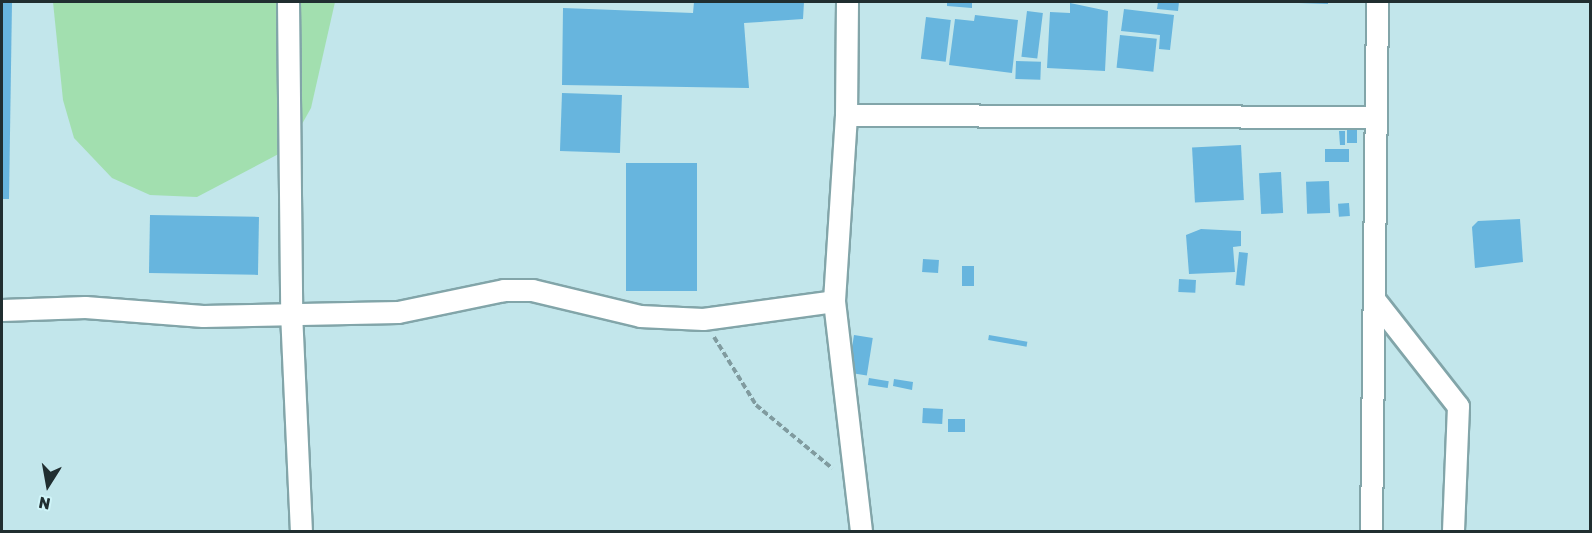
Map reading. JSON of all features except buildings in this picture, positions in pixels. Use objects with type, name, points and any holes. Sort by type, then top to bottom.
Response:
[{"type":"street","points":[[288,2],[291,312],[301,531]]},
{"type":"street","points":[[847,2],[846,115],[834,301],[860,491],[861,531]]},
{"type":"street","points":[[1371,531],[1377,2]]},
{"type":"street","points":[[846,115],[1375,117]]},
{"type":"street","points":[[2,310],[85,307],[203,316],[291,312],[398,312],[504,290],[532,290],[640,316],[703,319],[834,301]]},
{"type":"street","points":[[1374,299],[1458,406],[1453,531]]},
{"type":"path","points":[[703,319],[756,405],[860,491]]},
{"type":"green space","points":[[53,2],[335,2],[311,108],[288,149],[197,197],[150,195],[112,178],[74,138],[63,100]]}]
